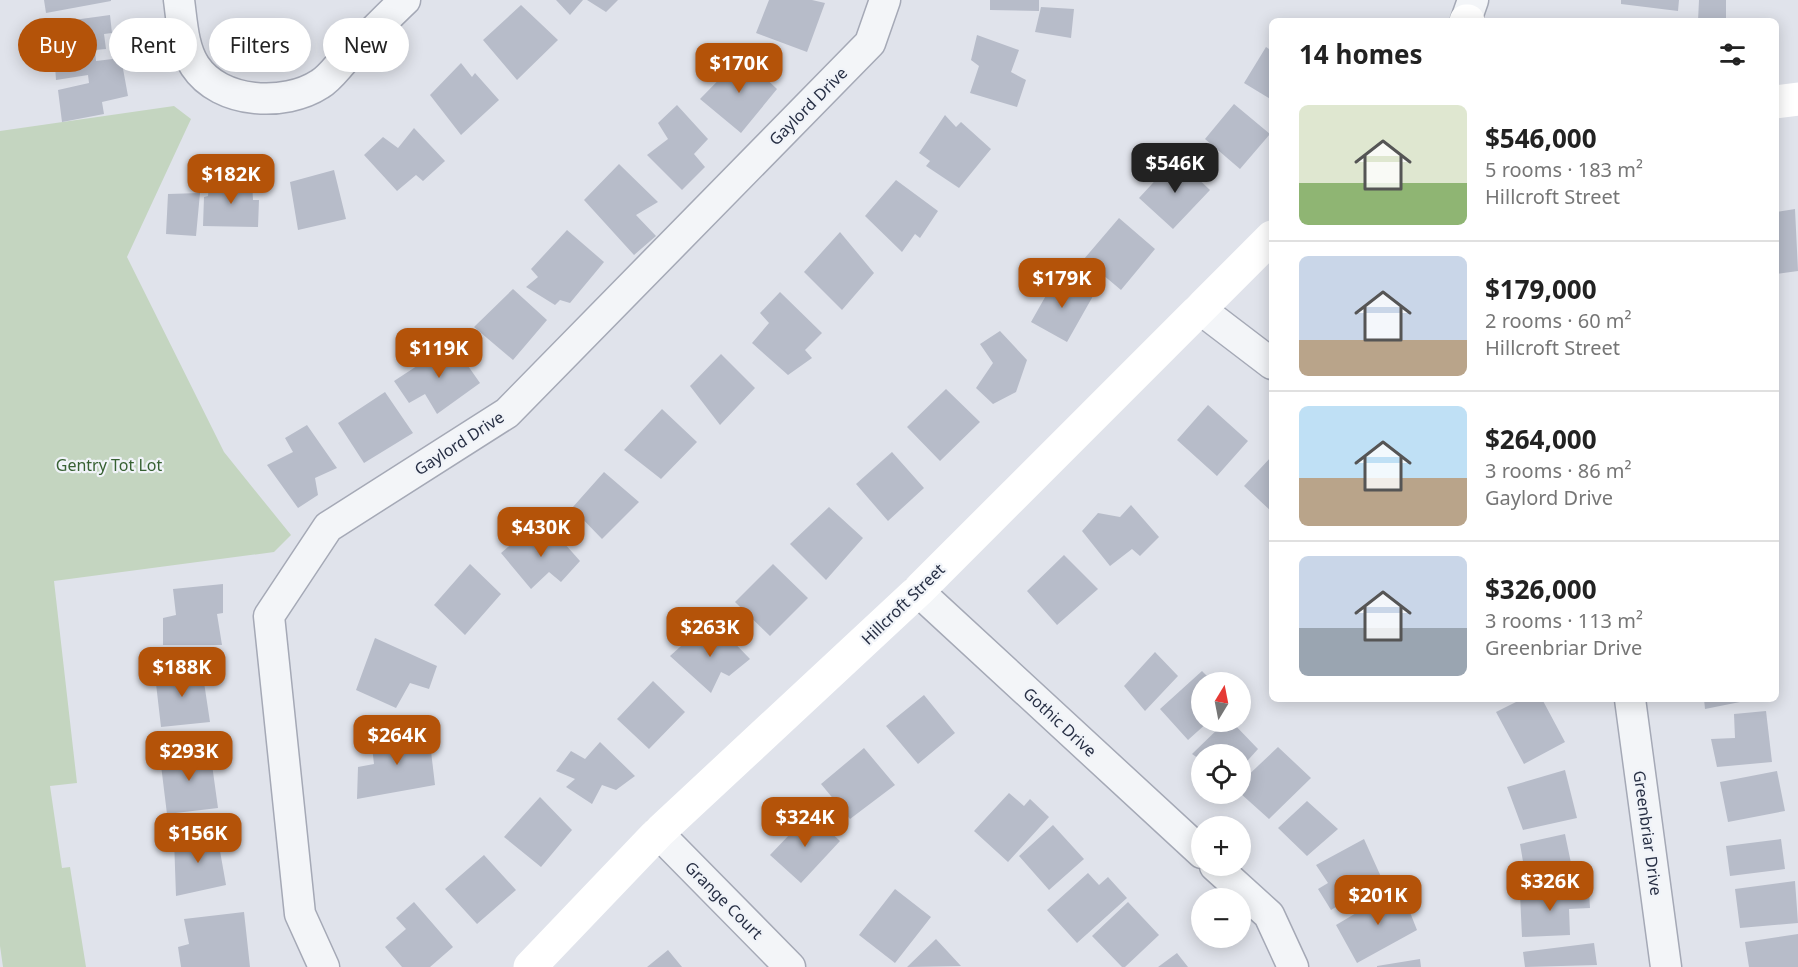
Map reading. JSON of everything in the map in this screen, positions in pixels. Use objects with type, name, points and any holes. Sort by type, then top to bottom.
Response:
[{"type":"street","points":[[179,0],[184,39],[195,66],[214,86],[242,95],[269,98],[295,96],[321,83],[405,0]]},
{"type":"street","name":"Gaylord Drive","points":[[324,967],[300,914],[269,616],[328,527],[507,413],[870,43],[885,0]]},
{"type":"street","points":[[1779,102],[1798,99]]},
{"type":"street","name":"Hillcroft Street","points":[[530,967],[658,833],[918,591],[1269,240]]},
{"type":"street","points":[[1200,309],[1269,362]]},
{"type":"street","name":"Gothic Drive","points":[[918,591],[1191,843]]},
{"type":"street","name":"Greenbriar Drive","points":[[1630,702],[1666,967]]},
{"type":"street","name":"Grange Court","points":[[658,833],[790,967]]},
{"type":"street","points":[[1226,876],[1269,915],[1293,967]]},
{"type":"green space","name":"Gentry Tot Lot","points":[[174,106],[191,119],[127,257],[224,452],[291,535],[274,552],[54,581],[77,783],[50,786],[62,868],[70,867],[86,967],[3,967],[0,946],[0,131]]},
{"type":"building","points":[[44,0],[111,0],[111,1],[46,13]]},
{"type":"building","points":[[556,0],[583,0],[570,15]]},
{"type":"building","points":[[587,0],[618,0],[606,12]]},
{"type":"building","points":[[769,0],[812,0],[825,3],[807,52],[756,33]]},
{"type":"building","points":[[990,0],[1039,0],[1039,11],[990,10]]},
{"type":"building","points":[[1621,0],[1679,0],[1678,11],[1621,4]]},
{"type":"building","points":[[1699,0],[1726,0],[1726,18],[1698,18]]},
{"type":"building","points":[[521,5],[558,40],[517,80],[483,40]]},
{"type":"building","points":[[1041,7],[1074,9],[1071,38],[1035,32]]},
{"type":"building","points":[[110,15],[109,33],[104,34],[106,49],[97,50],[97,18],[88,18]]},
{"type":"building","points":[[977,35],[1019,50],[1011,72],[1026,80],[1017,107],[970,93],[979,66],[971,60]]},
{"type":"building","points":[[1266,47],[1269,49],[1269,98],[1244,83]]},
{"type":"building","points":[[742,56],[777,89],[741,133],[700,99]]},
{"type":"building","points":[[109,59],[109,72],[124,72],[128,96],[102,102],[104,114],[62,122],[58,90],[89,83],[88,75],[56,80],[55,72],[97,72],[97,61]]},
{"type":"building","points":[[461,63],[472,77],[475,73],[499,100],[461,135],[430,95]]},
{"type":"building","points":[[1234,104],[1269,133],[1240,169],[1205,139]]},
{"type":"building","points":[[677,105],[708,139],[694,154],[705,167],[682,190],[647,155],[668,139],[658,123]]},
{"type":"building","points":[[945,115],[956,127],[961,122],[991,149],[959,188],[926,166],[930,161],[919,153]]},
{"type":"building","points":[[414,128],[445,161],[423,181],[416,175],[397,191],[364,155],[383,137],[398,148]]},
{"type":"building","points":[[1176,158],[1210,190],[1173,229],[1139,198]]},
{"type":"building","points":[[619,164],[658,202],[636,215],[656,236],[634,255],[584,200]]},
{"type":"building","points":[[334,170],[346,219],[298,230],[290,182]]},
{"type":"building","points":[[252,180],[253,200],[259,200],[258,227],[203,226],[204,197],[208,196],[209,182]]},
{"type":"building","points":[[896,180],[938,211],[920,238],[915,234],[902,252],[865,216]]},
{"type":"building","points":[[200,193],[196,236],[166,234],[168,194]]},
{"type":"building","points":[[1795,209],[1798,271],[1779,274],[1779,212]]},
{"type":"building","points":[[1119,218],[1155,249],[1121,290],[1084,259]]},
{"type":"building","points":[[567,230],[604,262],[570,303],[560,300],[555,305],[526,287],[538,277],[531,269]]},
{"type":"building","points":[[840,232],[874,273],[842,310],[804,272]]},
{"type":"building","points":[[1057,276],[1093,296],[1067,342],[1031,322]]},
{"type":"building","points":[[513,289],[547,320],[513,360],[474,327]]},
{"type":"building","points":[[780,292],[822,333],[805,350],[812,358],[788,375],[752,343],[769,323],[760,313]]},
{"type":"building","points":[[1000,331],[1027,360],[1016,392],[993,404],[976,388],[993,363],[980,344]]},
{"type":"building","points":[[452,343],[480,383],[437,414],[425,394],[409,403],[394,381]]},
{"type":"building","points":[[721,354],[755,388],[720,425],[690,386]]},
{"type":"building","points":[[946,389],[980,422],[940,461],[907,427]]},
{"type":"building","points":[[385,392],[413,433],[364,463],[338,423]]},
{"type":"building","points":[[1208,405],[1248,441],[1217,476],[1177,440]]},
{"type":"building","points":[[662,409],[697,442],[661,479],[624,450]]},
{"type":"building","points":[[307,425],[337,468],[315,478],[318,495],[298,508],[267,465],[293,452],[285,438]]},
{"type":"building","points":[[892,452],[924,488],[888,521],[856,484]]},
{"type":"building","points":[[1269,459],[1269,509],[1244,486]]},
{"type":"building","points":[[604,472],[639,502],[602,539],[572,508]]},
{"type":"building","points":[[1131,505],[1159,537],[1140,556],[1132,549],[1110,566],[1082,531],[1098,513],[1120,517]]},
{"type":"building","points":[[829,507],[863,538],[826,580],[790,544]]},
{"type":"building","points":[[549,526],[580,561],[561,582],[549,572],[531,589],[501,553],[524,533],[534,544]]},
{"type":"building","points":[[1064,555],[1098,589],[1057,625],[1027,591]]},
{"type":"building","points":[[470,564],[501,594],[465,635],[434,605]]},
{"type":"building","points":[[773,564],[808,598],[770,636],[735,602]]},
{"type":"building","points":[[223,584],[223,613],[217,614],[222,645],[163,645],[163,618],[176,615],[173,589]]},
{"type":"building","points":[[717,625],[750,659],[729,676],[721,672],[711,693],[670,656],[691,637],[697,643]]},
{"type":"building","points":[[375,638],[437,666],[429,689],[410,683],[396,708],[356,690]]},
{"type":"building","points":[[1155,652],[1178,676],[1145,711],[1124,686]]},
{"type":"building","points":[[202,669],[210,722],[161,727],[155,675]]},
{"type":"building","points":[[653,681],[685,712],[649,749],[617,719]]},
{"type":"building","points":[[1191,681],[1191,732],[1197,732],[1188,740],[1160,709]]},
{"type":"building","points":[[924,695],[955,733],[918,764],[886,726]]},
{"type":"building","points":[[1516,702],[1544,702],[1565,742],[1524,764],[1496,712]]},
{"type":"building","points":[[1704,702],[1740,702],[1705,709]]},
{"type":"building","points":[[1766,711],[1772,762],[1717,767],[1711,739],[1735,738],[1734,714]]},
{"type":"building","points":[[1215,732],[1242,732],[1258,749],[1251,757],[1251,744],[1202,744]]},
{"type":"building","points":[[429,734],[435,785],[357,799],[358,767],[374,764],[371,738]]},
{"type":"building","points":[[600,742],[635,776],[616,790],[602,785],[592,804],[566,787],[575,779],[556,771],[571,751],[585,759]]},
{"type":"building","points":[[1278,747],[1311,778],[1269,819],[1251,803],[1251,773]]},
{"type":"building","points":[[864,748],[895,785],[850,819],[821,784]]},
{"type":"building","points":[[210,750],[218,808],[167,814],[160,757]]},
{"type":"building","points":[[1565,770],[1577,818],[1523,830],[1507,787]]},
{"type":"building","points":[[1777,771],[1785,811],[1728,822],[1720,782]]},
{"type":"building","points":[[1009,793],[1024,806],[1030,799],[1049,817],[1008,862],[974,831]]},
{"type":"building","points":[[540,797],[572,830],[541,867],[504,837]]},
{"type":"building","points":[[1307,801],[1338,829],[1307,856],[1278,828]]},
{"type":"building","points":[[810,813],[840,841],[801,883],[770,855]]},
{"type":"building","points":[[1053,825],[1084,859],[1049,890],[1019,856]]},
{"type":"building","points":[[217,834],[226,885],[176,896],[174,839]]},
{"type":"building","points":[[1565,834],[1572,868],[1526,879],[1520,844]]},
{"type":"building","points":[[1364,839],[1382,879],[1331,910],[1318,889],[1328,883],[1316,865]]},
{"type":"building","points":[[1781,839],[1785,869],[1730,876],[1726,846]]},
{"type":"building","points":[[484,855],[516,890],[477,924],[445,889]]},
{"type":"building","points":[[1088,873],[1099,885],[1108,877],[1127,898],[1077,943],[1047,910]]},
{"type":"building","points":[[1795,881],[1798,923],[1740,928],[1735,889]]},
{"type":"building","points":[[1400,887],[1417,930],[1357,963],[1336,925]]},
{"type":"building","points":[[895,889],[931,917],[895,963],[859,935]]},
{"type":"building","points":[[1589,891],[1590,908],[1569,909],[1570,935],[1522,937],[1520,894]]},
{"type":"building","points":[[414,902],[453,947],[430,967],[402,967],[385,947],[406,929],[396,918]]},
{"type":"building","points":[[1128,902],[1159,935],[1125,967],[1122,967],[1092,936]]},
{"type":"building","points":[[244,912],[250,967],[181,967],[178,947],[189,944],[184,919]]},
{"type":"building","points":[[1798,934],[1798,967],[1749,967],[1745,942]]},
{"type":"building","points":[[936,939],[961,966],[907,967]]},
{"type":"building","points":[[1594,943],[1597,965],[1525,967],[1523,952]]},
{"type":"building","points":[[668,950],[682,967],[647,967]]},
{"type":"building","points":[[1177,953],[1188,967],[1158,967]]},
{"type":"building","points":[[1420,959],[1421,967],[1377,967],[1377,966]]}]
